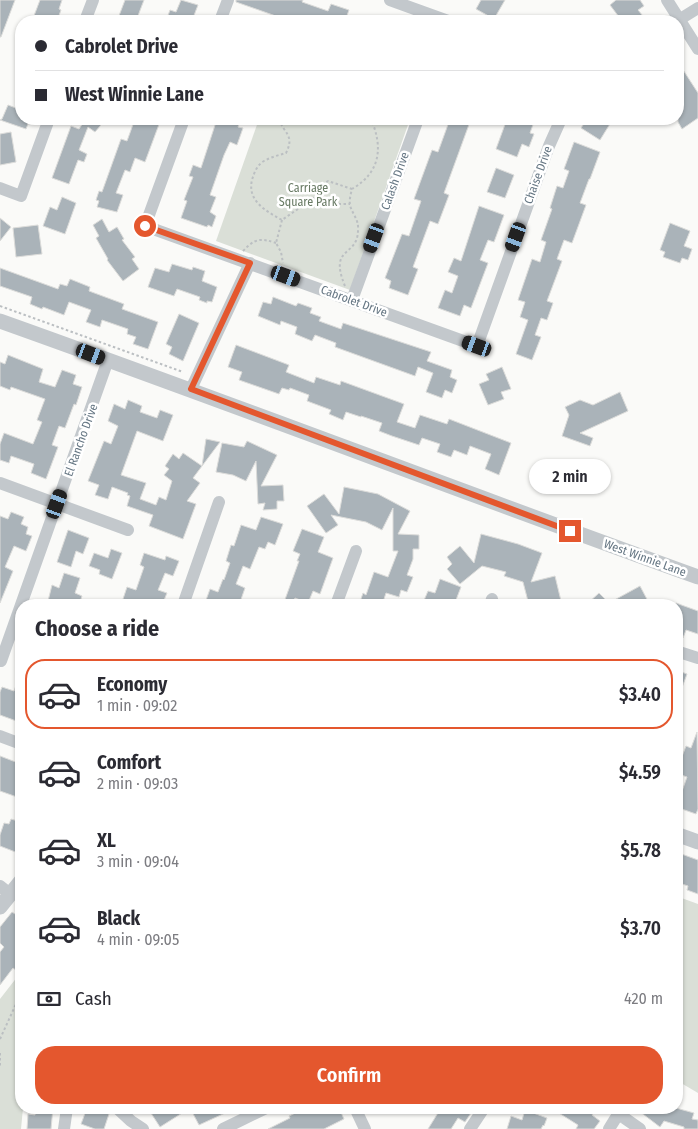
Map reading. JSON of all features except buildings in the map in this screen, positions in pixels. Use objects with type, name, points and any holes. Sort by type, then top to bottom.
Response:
[{"type":"street","points":[[87,15],[92,0]]},
{"type":"street","points":[[222,15],[228,0]]},
{"type":"street","points":[[390,0],[431,15]]},
{"type":"street","points":[[667,0],[675,15]]},
{"type":"street","points":[[684,17],[698,8]]},
{"type":"street","points":[[684,29],[698,49]]},
{"type":"street","points":[[0,188],[21,196],[47,125]]},
{"type":"street","name":"Cabrolet Drive","points":[[182,125],[145,226],[477,346]]},
{"type":"street","name":"Calash Drive","points":[[352,300],[416,125]]},
{"type":"street","name":"Chaise Drive","points":[[477,346],[549,146],[558,125]]},
{"type":"street","points":[[191,389],[250,263]]},
{"type":"street","name":"West Winnie Lane","points":[[0,321],[191,389],[534,518],[698,577]]},
{"type":"street","name":"El Rancho Drive","points":[[23,599],[108,360]]},
{"type":"street","points":[[0,483],[128,530]]},
{"type":"street","points":[[185,599],[219,502]]},
{"type":"street","points":[[338,599],[356,551]]},
{"type":"street","name":"El Rancho Drive","points":[[1,661],[15,622]]},
{"type":"street","points":[[683,653],[698,658]]},
{"type":"street","points":[[0,736],[15,742]]},
{"type":"street","points":[[683,837],[698,842]]},
{"type":"street","points":[[0,907],[5,890]]},
{"type":"street","points":[[64,1129],[65,1114]]},
{"type":"street","points":[[123,1114],[143,1129]]},
{"type":"street","points":[[223,1129],[254,1114]]},
{"type":"street","points":[[358,1114],[365,1129]]},
{"type":"street","points":[[470,1129],[480,1114]]},
{"type":"street","points":[[609,1129],[617,1116],[622,1117],[640,1129]]},
{"type":"path","points":[[281,125],[289,135],[291,143],[286,152],[263,162],[254,173],[250,187],[255,201],[266,212],[282,220]]},
{"type":"path","points":[[345,286],[339,265],[342,256],[353,245],[359,232],[356,217],[350,204],[352,189],[362,182],[373,170],[378,159],[379,140],[373,125]]},
{"type":"path","points":[[283,266],[281,252],[276,243],[282,220],[318,195],[323,184],[328,181],[352,189]]},
{"type":"path","points":[[318,195],[332,204],[350,204]]},
{"type":"path","points":[[243,251],[251,242],[266,240],[276,243]]},
{"type":"path","points":[[0,306],[183,372]]},
{"type":"path","points":[[0,1039],[15,1005]]},
{"type":"path","points":[[0,1053],[0,1066]]},
{"type":"green space","name":"Carriage Square Park","points":[[257,125],[408,125],[350,290],[216,241]]},
{"type":"green space","points":[[683,899],[698,904],[698,1093],[683,1084]]},
{"type":"green space","points":[[15,980],[15,1114],[22,1114],[21,1129],[0,1129],[0,999]]},
{"type":"route","points":[[145,226],[250,263],[191,389],[570,531]]}]
